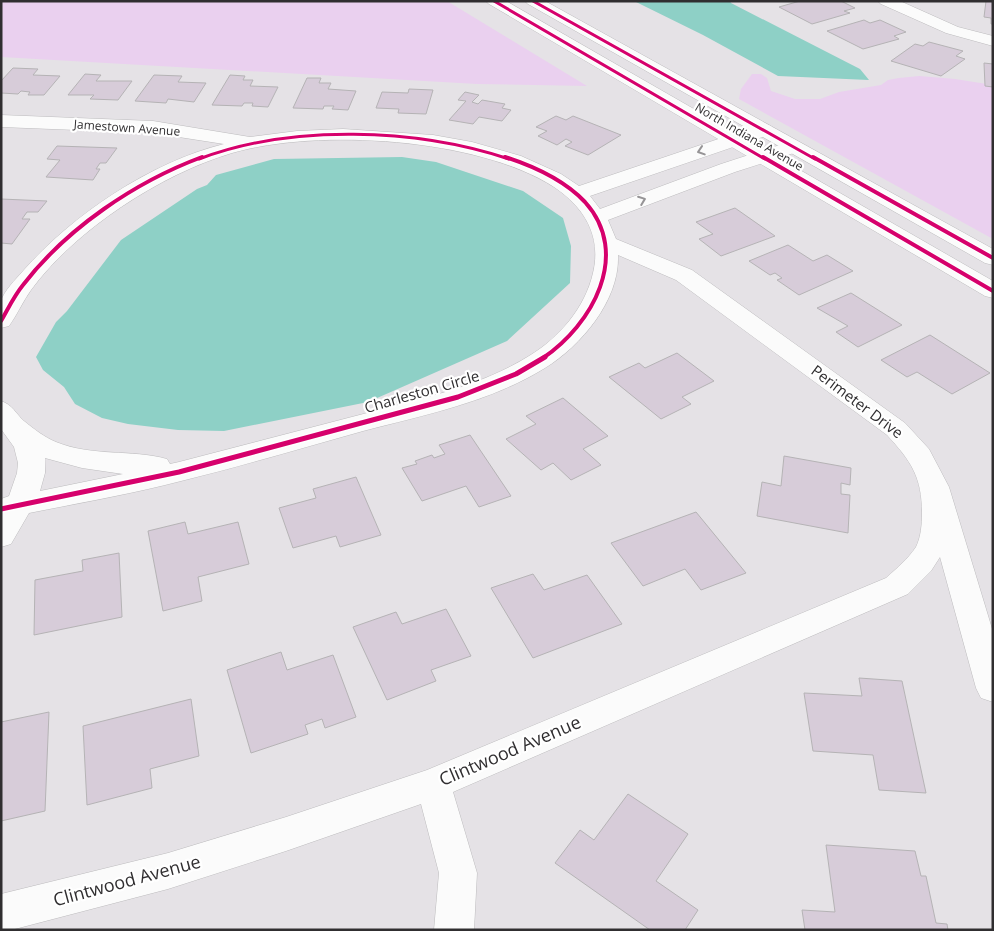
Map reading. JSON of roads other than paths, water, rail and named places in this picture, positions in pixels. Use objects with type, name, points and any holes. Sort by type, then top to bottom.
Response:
[{"type":"street","name":"North Indiana Avenue","points":[[494,1],[993,291]]},
{"type":"street","name":"North Indiana Avenue","points":[[533,1],[993,258]]},
{"type":"street","points":[[886,1],[952,30],[993,40]]},
{"type":"street","name":"Jamestown Avenue","points":[[1,121],[153,127],[253,142]]},
{"type":"street","points":[[576,194],[764,130]]},
{"type":"street","name":"Charleston Circle","points":[[1,321],[12,285],[94,218],[126,195],[154,179],[197,159],[253,142],[294,137],[339,135],[442,142],[490,152],[552,178],[576,194],[597,217],[603,228],[607,243],[608,264],[603,284],[593,305],[563,342],[547,356],[519,372],[458,397],[209,464],[10,508]]},
{"type":"street","points":[[597,217],[793,146]]},
{"type":"street","name":"Perimeter Drive","points":[[607,243],[684,275],[896,429],[915,448],[925,462],[935,487],[993,688]]},
{"type":"street","points":[[1,536],[10,508],[29,478],[31,467],[31,455],[9,420]]},
{"type":"street","name":"Charleston Circle","points":[[9,420],[48,449],[84,460],[120,465],[209,464]]},
{"type":"street","name":"Clintwood Avenue","points":[[1,913],[168,871],[433,784],[897,586],[916,570],[930,549],[936,535],[935,487]]},
{"type":"street","points":[[433,784],[458,873],[454,930]]}]
